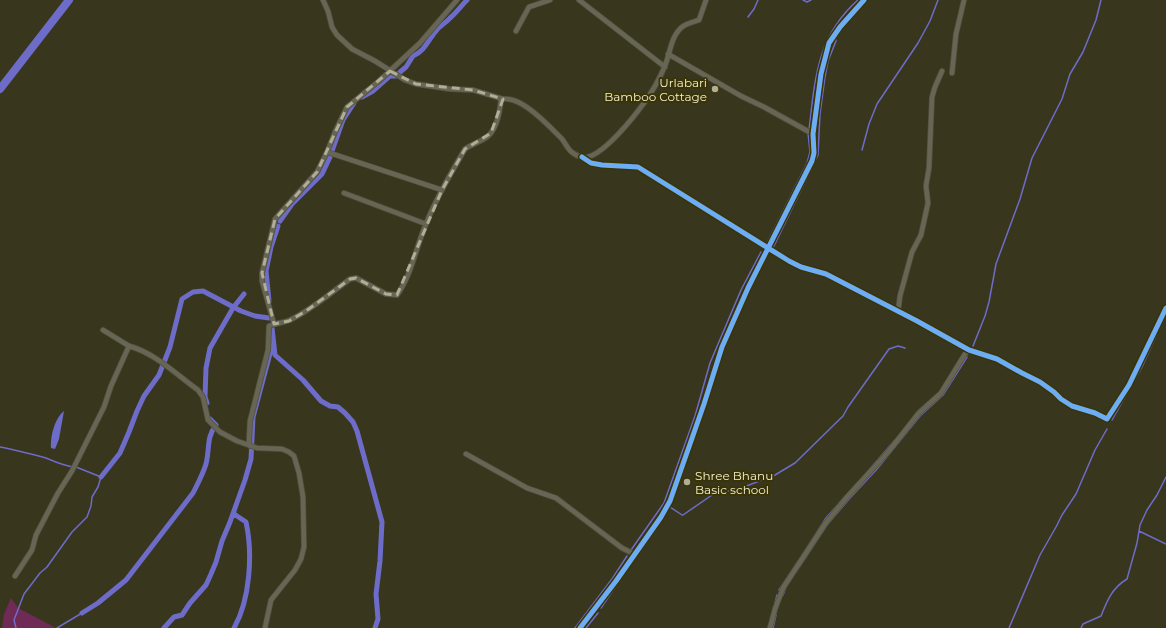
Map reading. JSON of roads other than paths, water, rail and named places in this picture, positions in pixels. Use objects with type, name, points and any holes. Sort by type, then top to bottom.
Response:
[{"type":"street","points":[[323,0],[328,11],[332,27],[337,35],[352,49],[375,61],[405,80],[416,84],[450,89],[473,90],[504,99],[508,98],[514,100],[529,108],[543,120],[563,140],[574,154],[591,163],[638,167],[667,187],[742,231],[767,249],[795,264],[826,274],[969,350],[997,359],[1040,382],[1072,406],[1095,413],[1107,419],[1129,385],[1166,308]]},
{"type":"street","points":[[274,324],[262,281],[262,273],[275,219],[317,172],[347,107],[390,71],[420,43],[457,0]]},
{"type":"street","points":[[516,31],[528,7],[550,0]]},
{"type":"street","points":[[580,0],[665,67]]},
{"type":"street","points":[[582,157],[588,157],[599,150],[634,117],[650,96],[665,67],[668,54],[678,31],[681,27],[699,20],[706,0]]},
{"type":"street","points":[[580,628],[616,582],[670,502],[722,347],[739,307],[767,249],[812,161],[814,152],[813,134],[821,74],[829,43],[840,27],[864,0]]},
{"type":"street","points":[[952,74],[956,34],[964,0]]},
{"type":"street","points":[[668,54],[741,96],[813,134]]},
{"type":"street","points":[[898,312],[900,296],[910,258],[921,235],[928,203],[926,186],[929,168],[932,97],[934,87],[942,70]]},
{"type":"street","points":[[250,443],[252,410],[268,350],[268,328],[274,324],[289,321],[306,311],[350,279],[356,278],[386,294],[397,295],[407,276],[426,224],[442,190],[465,150],[470,145],[492,133],[497,122],[501,99],[504,99]]},
{"type":"street","points":[[327,152],[442,190]]},
{"type":"street","points":[[344,193],[426,224]]},
{"type":"street","points":[[104,330],[129,346],[148,354],[198,390],[203,397],[208,420],[220,432],[232,439],[243,443],[250,443],[257,448],[282,449],[294,456],[299,473],[303,497],[303,553],[295,570],[271,600],[265,628]]},
{"type":"street","points":[[15,576],[32,550],[36,535],[58,493],[72,471],[104,407],[111,386],[129,346]]},
{"type":"street","points":[[770,628],[774,609],[783,588],[826,524],[847,496],[889,451],[918,414],[941,393],[969,350]]},
{"type":"street","points":[[466,454],[527,488],[556,498],[622,548],[634,554]]},
{"type":"waterway","points":[[0,89],[69,0]]},
{"type":"waterway","points":[[400,72],[406,67],[413,56],[421,51],[437,29],[467,0]]},
{"type":"waterway","points":[[748,17],[758,0]]},
{"type":"waterway","points":[[803,0],[807,2],[811,0]]},
{"type":"waterway","points":[[809,130],[813,93],[820,59],[834,28],[844,14],[858,0]]},
{"type":"waterway","points":[[862,150],[869,124],[877,104],[918,43],[930,21],[938,0]]},
{"type":"waterway","points":[[973,346],[989,302],[996,264],[1020,199],[1032,158],[1062,99],[1070,74],[1083,52],[1096,20],[1101,0]]},
{"type":"waterway","points":[[772,250],[818,155],[820,114],[825,77],[828,61],[836,41],[835,37]]},
{"type":"waterway","points":[[362,97],[373,91],[390,76],[396,76]]},
{"type":"waterway","points":[[332,151],[343,120],[354,103]]},
{"type":"waterway","points":[[766,245],[807,163],[810,152],[808,133]]},
{"type":"waterway","points":[[280,221],[292,204],[322,174],[330,157]]},
{"type":"waterway","points":[[269,301],[266,271],[271,247],[278,226]]},
{"type":"waterway","points":[[631,550],[664,503],[695,416],[710,363],[741,290],[761,252]]},
{"type":"waterway","points":[[101,477],[120,453],[144,396],[159,375],[170,347],[182,299],[193,292],[203,291],[241,311],[255,316],[269,318]]},
{"type":"waterway","points":[[207,403],[205,397],[206,368],[210,348],[233,308],[244,294]]},
{"type":"waterway","points":[[1112,420],[1142,367],[1166,314]]},
{"type":"waterway","points":[[272,328],[275,355],[303,380],[321,401],[330,406],[338,407],[345,413],[353,422],[357,431],[382,522],[380,561],[376,594],[378,619],[375,628]]},
{"type":"waterway","points":[[164,628],[174,617],[182,615],[190,603],[206,585],[216,562],[251,459],[253,417],[272,346]]},
{"type":"waterway","points":[[670,507],[683,515],[712,495],[744,487],[775,475],[795,463],[843,416],[889,349],[898,346],[905,348]]},
{"type":"waterway","points":[[800,566],[827,525],[877,469],[920,416],[943,395],[967,357]]},
{"type":"waterway","points":[[917,412],[928,402]]},
{"type":"waterway","points":[[82,613],[98,603],[126,580],[193,493],[205,468],[209,439],[216,425],[210,419]]},
{"type":"waterway","points":[[1009,628],[1040,555],[1062,515],[1076,494],[1095,450],[1107,429]]},
{"type":"waterway","points":[[869,470],[895,440]]},
{"type":"waterway","points":[[0,447],[46,458],[65,465],[76,467],[101,477],[98,487],[92,497],[91,506],[87,517],[72,532],[47,567],[40,573],[24,594],[14,620],[16,628]]},
{"type":"waterway","points":[[1081,628],[1083,624],[1101,616],[1108,600],[1117,586],[1127,579],[1137,543],[1140,525],[1166,477]]},
{"type":"waterway","points":[[601,608],[659,525],[676,490]]},
{"type":"waterway","points":[[807,548],[826,518],[842,500]]},
{"type":"waterway","points":[[234,511],[234,514],[246,522],[249,548],[249,576],[247,591],[244,604],[234,628]]},
{"type":"waterway","points":[[1139,531],[1166,544]]},
{"type":"waterway","points":[[575,628],[612,579],[627,556]]},
{"type":"waterway","points":[[779,590],[799,560]]},
{"type":"waterway","points":[[783,595],[786,587]]},
{"type":"waterway","points":[[775,603],[777,595]]},
{"type":"waterway","points":[[57,628],[82,613]]},
{"type":"waterway","points":[[586,628],[598,613]]},
{"type":"waterway","points":[[773,628],[776,615]]},
{"type":"waterway","points":[[768,628],[769,624]]},
{"type":"place","name":"Urlabari Bamboo Cottage","points":[[715,89]]},
{"type":"place","name":"Shree Bhanu Basic school","points":[[687,482]]}]
